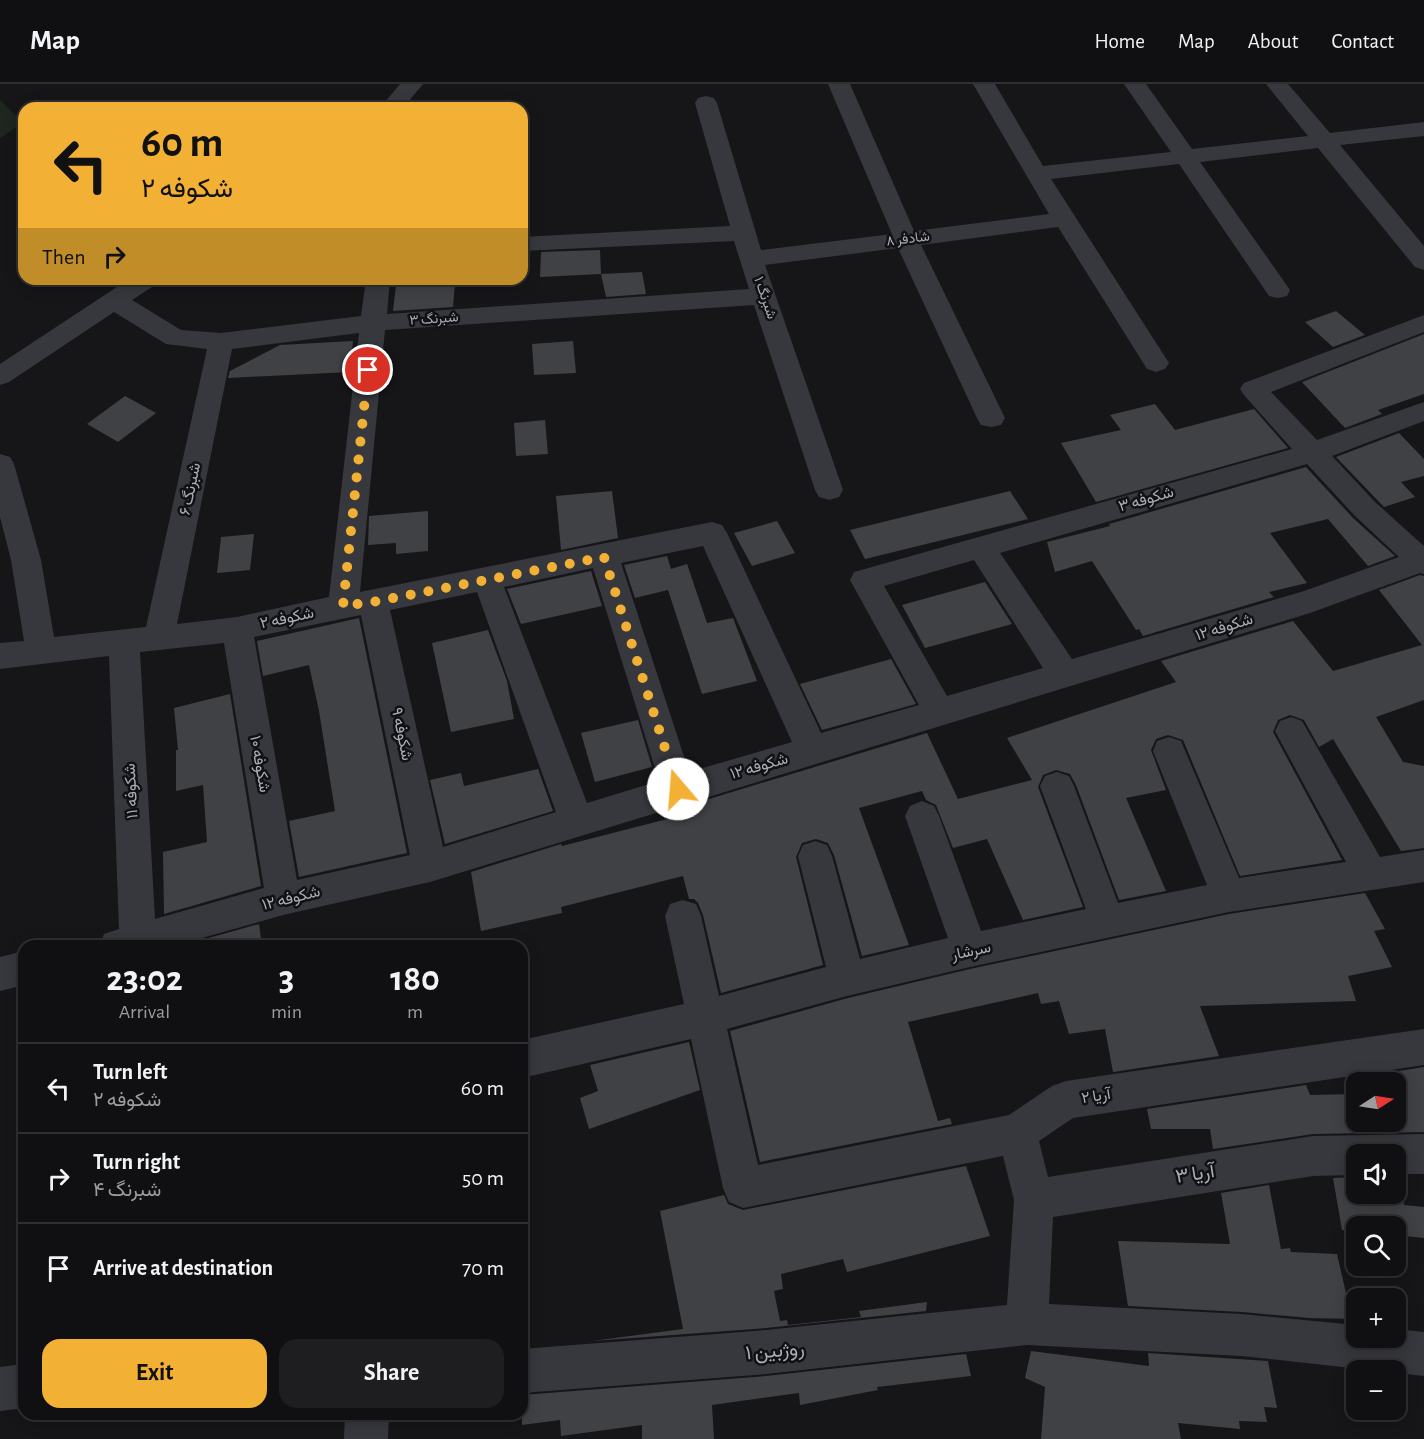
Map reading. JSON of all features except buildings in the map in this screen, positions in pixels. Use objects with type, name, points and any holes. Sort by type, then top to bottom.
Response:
[{"type":"street","points":[[396,102],[412,84]]},
{"type":"street","points":[[842,84],[906,239],[991,418]]},
{"type":"street","points":[[984,84],[1036,174],[1156,363]]},
{"type":"street","points":[[1135,84],[1278,290]]},
{"type":"street","points":[[1276,84],[1424,262]]},
{"type":"street","name":"شبرنگ ۱","points":[[706,104],[751,259],[829,490]]},
{"type":"street","points":[[1036,174],[1424,129]]},
{"type":"street","name":"شادفر ۸","points":[[751,259],[1065,219]]},
{"type":"street","points":[[528,244],[743,233]]},
{"type":"street","points":[[0,376],[137,285]]},
{"type":"street","name":"شکوفه ۹","points":[[377,285],[373,323],[358,604],[430,866]]},
{"type":"street","name":"شبرنگ ۳","points":[[114,300],[175,338],[220,342],[373,323],[765,296]]},
{"type":"street","points":[[1423,561],[1365,509],[1253,389],[1424,323]]},
{"type":"street","name":"شبرنگ ۶","points":[[159,637],[220,342]]},
{"type":"street","name":"شکوفه ۳","points":[[940,713],[865,580],[1312,453],[1424,411]]},
{"type":"street","points":[[0,464],[26,560],[41,652]]},
{"type":"street","name":"شکوفه ۲","points":[[0,656],[237,629],[604,557],[712,533],[813,751]]},
{"type":"street","points":[[980,546],[1065,675]]},
{"type":"street","points":[[604,557],[678,789]]},
{"type":"street","name":"شکوفه ۱۲","points":[[148,940],[283,899],[430,866],[678,789],[940,713],[1362,584],[1423,561]]},
{"type":"street","points":[[487,580],[577,822]]},
{"type":"street","name":"شکوفه ۱۰","points":[[237,629],[283,899]]},
{"type":"street","name":"شکوفه ۱۱","points":[[124,641],[131,940]]},
{"type":"street","points":[[1291,731],[1371,874]]},
{"type":"street","points":[[1169,751],[1229,896]]},
{"type":"street","points":[[1057,786],[1108,922]]},
{"type":"street","points":[[922,816],[970,950]]},
{"type":"street","points":[[815,856],[847,978]]},
{"type":"street","name":"سرشار","points":[[528,1058],[707,1017],[847,978],[970,950],[1229,896],[1424,866]]},
{"type":"street","points":[[683,916],[707,1017]]},
{"type":"street","points":[[0,974],[18,970]]},
{"type":"street","name":"آریا ۲","points":[[707,1017],[743,1188],[1017,1133],[1066,1100],[1424,1047]]},
{"type":"street","points":[[1017,1133],[1034,1200],[1028,1324]]},
{"type":"street","name":"آریا ۳","points":[[1406,1154],[1424,1154]]},
{"type":"street","name":"آریا ۳","points":[[1034,1200],[1313,1156],[1346,1155]]},
{"type":"street","name":"روژبین ۱","points":[[528,1371],[766,1352],[1028,1324],[1242,1335],[1424,1354]]},
{"type":"street","points":[[0,1389],[18,1387]]},
{"type":"street","points":[[366,1439],[367,1420]]},
{"type":"shaded area","points":[[0,100],[18,118],[18,126],[0,138]]},
{"type":"route","points":[[368,370],[343,606],[604,557],[678,789]]}]
